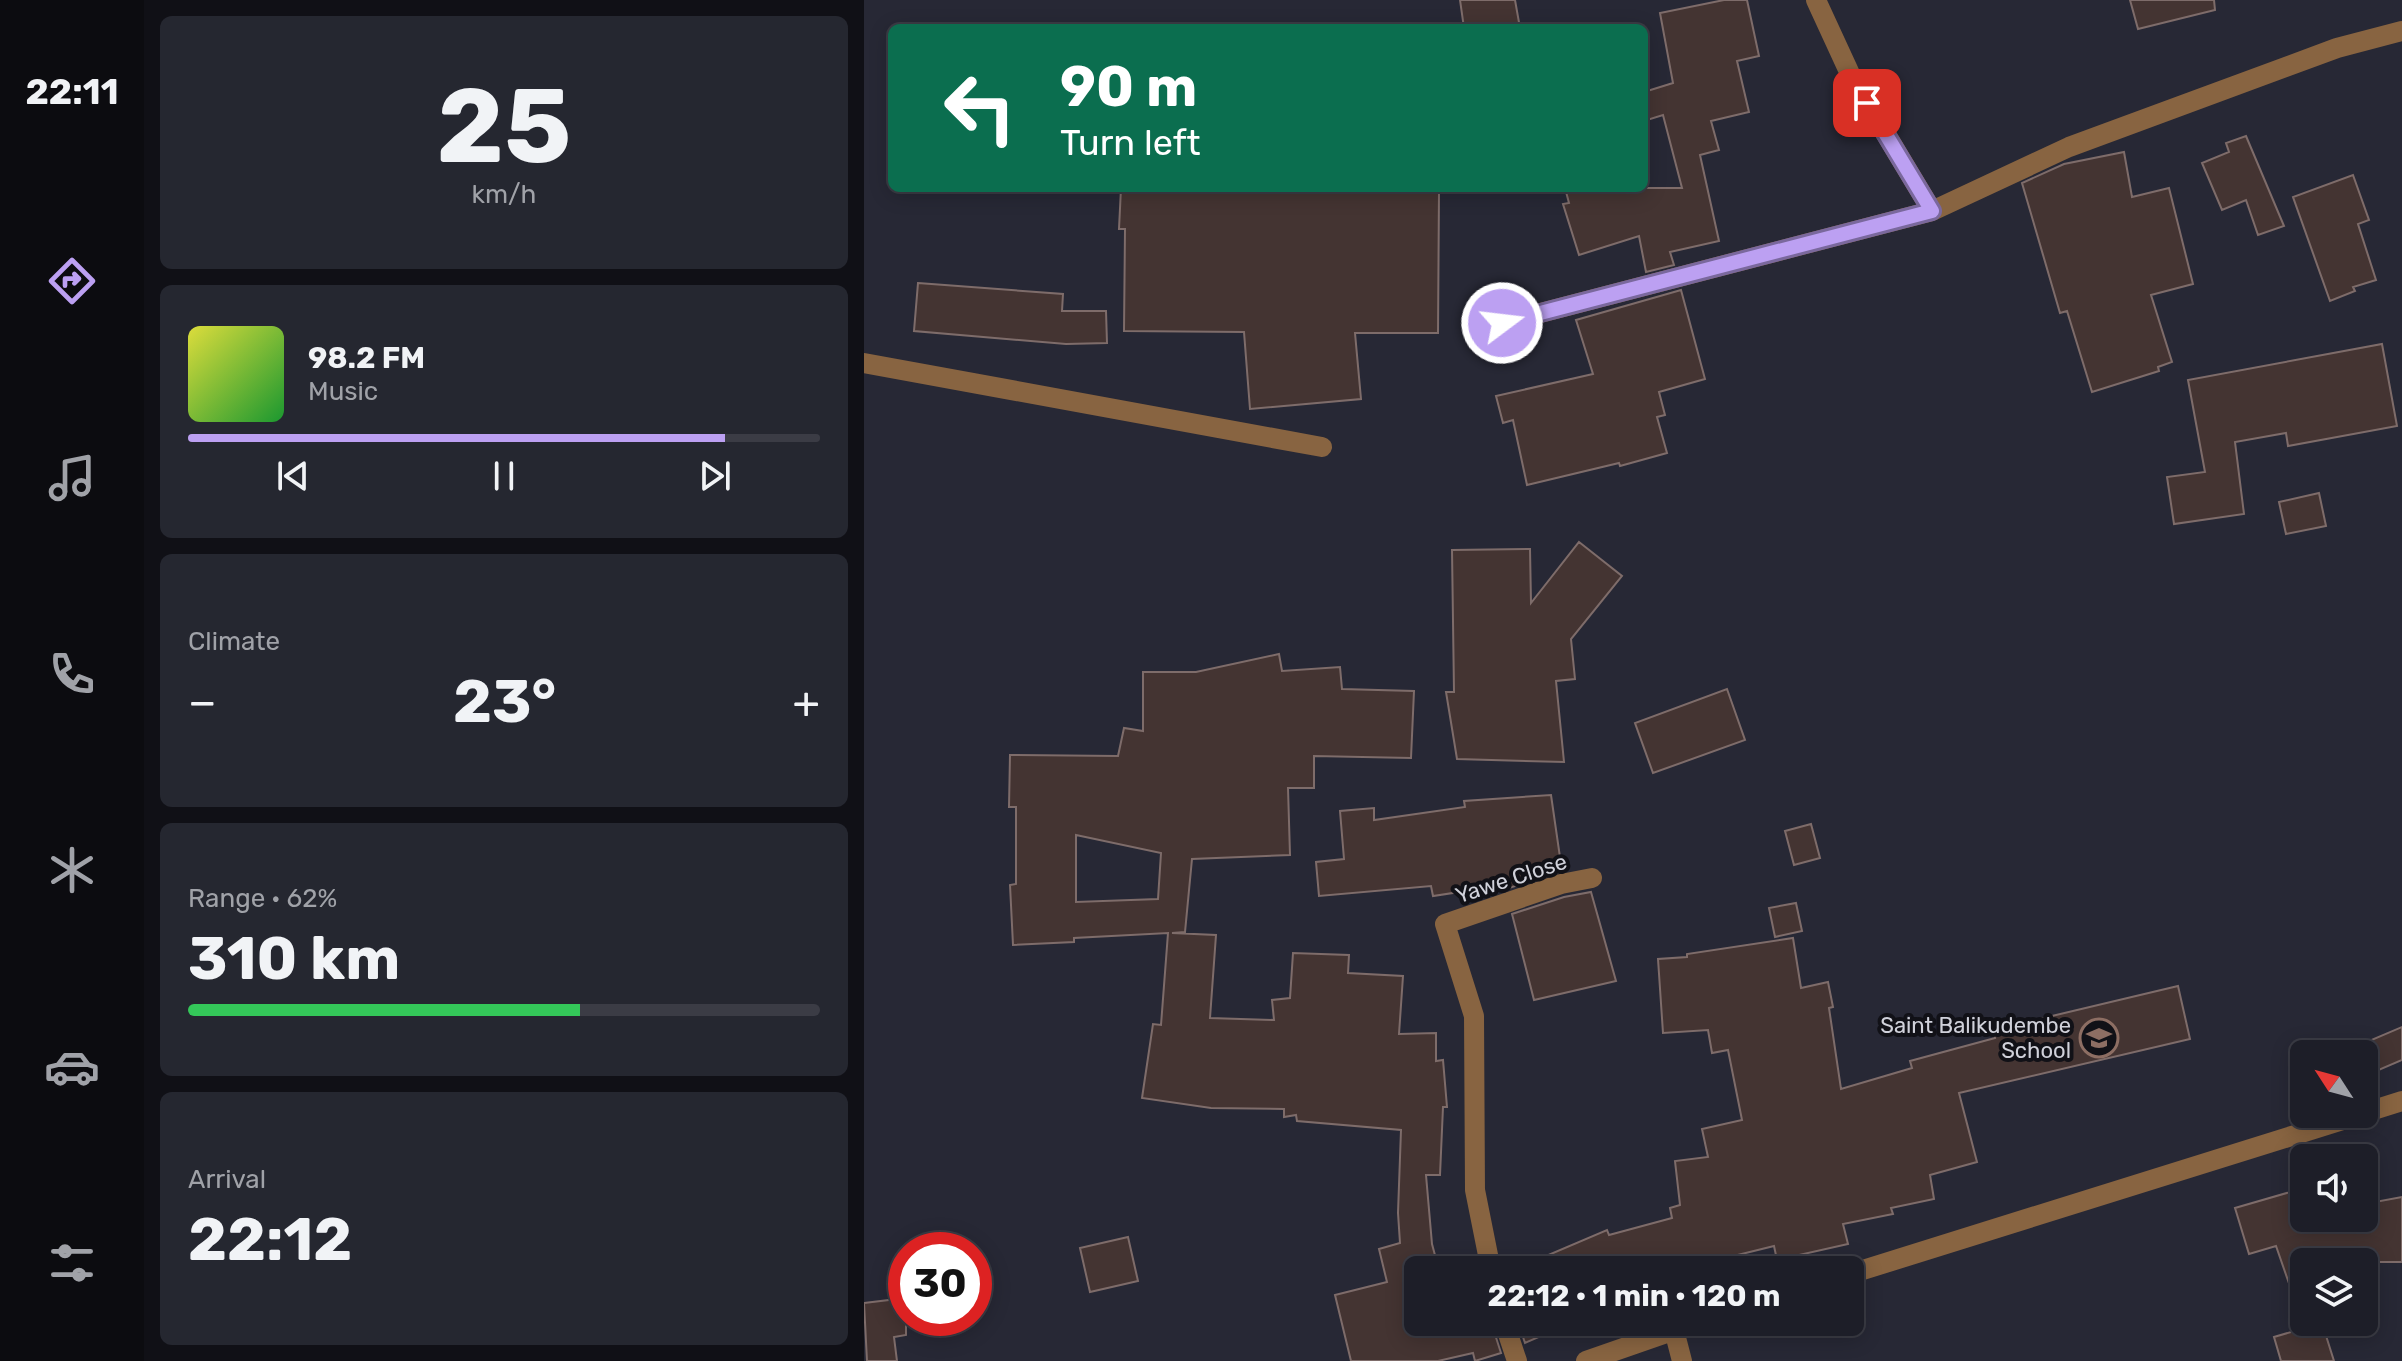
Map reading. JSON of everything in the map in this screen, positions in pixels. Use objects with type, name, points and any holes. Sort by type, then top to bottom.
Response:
[{"type":"street","points":[[1816,0],[1851,76],[1932,211]]},
{"type":"street","points":[[1502,323],[1932,211],[2069,147],[2337,48],[2402,31]]},
{"type":"street","points":[[864,363],[1322,447]]},
{"type":"street","name":"Yawe Close","points":[[1488,1256],[1475,1190],[1474,1016],[1445,924],[1561,884],[1592,878]]},
{"type":"street","points":[[2378,1109],[2402,1101]]},
{"type":"street","points":[[1864,1270],[2318,1128]]},
{"type":"street","points":[[1509,1336],[1517,1361]]},
{"type":"street","points":[[1586,1361],[1657,1336]]},
{"type":"street","points":[[1676,1336],[1682,1361]]},
{"type":"building","points":[[1460,0],[1515,0],[1519,24],[1463,24]]},
{"type":"building","points":[[1724,0],[1747,0],[1759,56],[1737,61],[1749,112],[1711,121],[1719,150],[1700,155],[1719,241],[1670,252],[1674,265],[1646,272],[1639,236],[1579,255],[1563,204],[1569,203],[1566,192],[1648,192],[1648,188],[1682,188],[1663,115],[1648,120],[1648,91],[1673,83],[1660,13]]},
{"type":"building","points":[[2130,0],[2214,0],[2215,10],[2138,29]]},
{"type":"building","points":[[2246,136],[2284,226],[2258,235],[2246,200],[2222,210],[2202,163],[2229,152],[2226,143]]},
{"type":"building","points":[[2124,152],[2132,197],[2169,188],[2193,284],[2151,295],[2172,362],[2158,367],[2159,371],[2092,392],[2067,311],[2060,313],[2022,183],[2064,164]]},
{"type":"building","points":[[2353,175],[2369,220],[2358,224],[2376,280],[2353,287],[2355,291],[2330,301],[2293,197]]},
{"type":"building","points":[[1121,192],[1439,192],[1438,333],[1355,333],[1361,399],[1250,409],[1244,332],[1124,331],[1125,229],[1119,229]]},
{"type":"building","points":[[918,283],[1063,294],[1062,311],[1106,311],[1107,343],[1066,344],[914,331]]},
{"type":"building","points":[[1681,290],[1705,379],[1659,392],[1665,415],[1657,417],[1667,453],[1527,485],[1513,420],[1503,423],[1496,396],[1593,374],[1576,320]]},
{"type":"building","points":[[2382,344],[2397,426],[2288,446],[2286,433],[2235,442],[2244,514],[2174,524],[2167,477],[2205,472],[2188,380]]},
{"type":"building","points":[[2319,493],[2326,526],[2286,534],[2279,502]]},
{"type":"building","points":[[1579,542],[1622,576],[1571,639],[1575,679],[1556,681],[1564,762],[1457,759],[1446,692],[1454,692],[1452,550],[1530,549],[1531,603]]},
{"type":"building","points":[[1279,654],[1282,671],[1340,667],[1342,689],[1414,691],[1411,758],[1314,756],[1314,788],[1288,788],[1290,855],[1192,859],[1185,932],[1172,933],[1216,935],[1210,1018],[1274,1020],[1272,1000],[1290,998],[1293,953],[1349,955],[1348,973],[1403,976],[1399,1034],[1436,1033],[1436,1061],[1443,1060],[1447,1107],[1443,1107],[1440,1175],[1426,1175],[1435,1256],[1404,1256],[1404,1336],[1496,1336],[1501,1353],[1475,1361],[1473,1353],[1438,1361],[1351,1361],[1335,1295],[1387,1282],[1379,1249],[1400,1243],[1401,1130],[1297,1121],[1296,1115],[1284,1117],[1284,1109],[1211,1108],[1142,1098],[1153,1024],[1161,1025],[1168,933],[1013,945],[1010,885],[1016,884],[1016,807],[1009,807],[1010,755],[1118,756],[1124,728],[1143,731],[1143,672],[1196,672]],"holes":[[[1076,835],[1161,853],[1158,899],[1076,902]]]},
{"type":"building","points":[[1727,689],[1745,740],[1653,773],[1635,723]]},
{"type":"building","points":[[1551,795],[1562,871],[1506,889],[1505,885],[1433,896],[1431,886],[1319,896],[1316,862],[1344,859],[1340,811],[1374,808],[1374,820],[1465,807],[1464,801]]},
{"type":"building","points":[[1811,824],[1820,858],[1794,865],[1785,831]]},
{"type":"building","points":[[1591,892],[1616,981],[1534,1000],[1512,914],[1564,897]]},
{"type":"building","points":[[1796,903],[1802,931],[1775,937],[1769,908]]},
{"type":"building","points":[[1793,938],[1801,988],[1828,982],[1841,1089],[1912,1068],[1910,1061],[1995,1038],[1993,1030],[2178,986],[2190,1039],[1959,1093],[1977,1162],[1930,1175],[1934,1199],[1891,1208],[1893,1214],[1843,1224],[1848,1244],[1795,1256],[1776,1256],[1774,1246],[1734,1256],[1546,1256],[1607,1230],[1609,1235],[1672,1218],[1670,1208],[1680,1205],[1675,1161],[1708,1157],[1702,1129],[1742,1120],[1728,1050],[1712,1053],[1708,1030],[1663,1033],[1658,959],[1687,957],[1687,954]]},
{"type":"building","points":[[2402,1027],[2402,1060],[2378,1070],[2378,1040],[2371,1040]]},
{"type":"building","points":[[2290,1192],[2290,1232],[2378,1232],[2378,1201],[2402,1197],[2402,1262],[2378,1262],[2378,1248],[2290,1248],[2290,1286],[2276,1246],[2249,1254],[2235,1208]]},
{"type":"building","points":[[1128,1237],[1138,1281],[1090,1292],[1080,1248]]},
{"type":"building","points":[[888,1300],[888,1336],[900,1336],[894,1337],[897,1361],[867,1361],[864,1303]]},
{"type":"building","points":[[2290,1332],[2290,1336],[2326,1336],[2334,1361],[2281,1361],[2274,1337]]},
{"type":"building","points":[[1523,1336],[1541,1336],[1525,1343]]},
{"type":"place","name":"Saint Balikudembe School","points":[[2099,1038]]},
{"type":"route","points":[[1502,323],[1932,211],[1867,103]]}]
